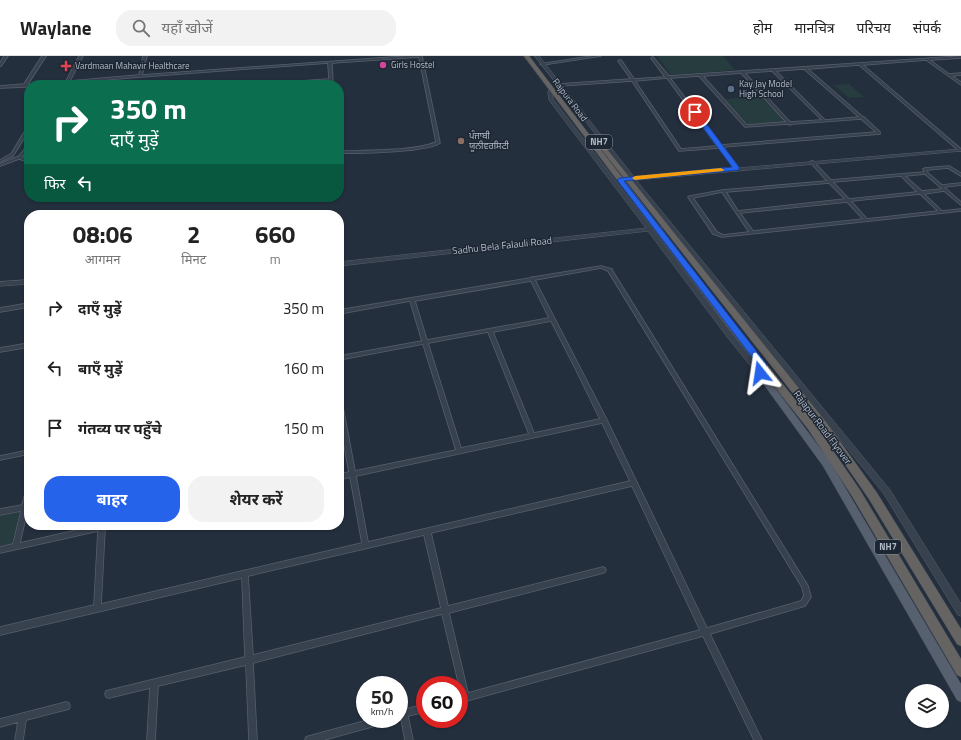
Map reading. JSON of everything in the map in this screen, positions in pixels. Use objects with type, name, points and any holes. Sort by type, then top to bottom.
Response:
[{"type":"highway","name":"Rajpura Road","points":[[526,56],[658,228],[761,369]]},
{"type":"highway","name":"Rajpura Road","points":[[532,56],[578,116],[630,178],[658,228]]},
{"type":"highway","name":"Rajapur Road Flyover","points":[[658,228],[823,425],[873,496],[961,640]]},
{"type":"highway","name":"Rajapur Road Flyover","points":[[761,369],[811,426],[856,493],[961,671]]},
{"type":"main road","points":[[761,369],[826,463],[961,696]]},
{"type":"street","points":[[0,65],[6,56]]},
{"type":"street","points":[[30,80],[44,56]]},
{"type":"street","points":[[68,80],[81,56]]},
{"type":"street","points":[[140,76],[145,56]]},
{"type":"street","points":[[103,80],[140,76],[330,63],[368,58],[420,56],[438,143],[433,146],[418,148],[344,152]]},
{"type":"street","points":[[537,56],[630,178],[888,492],[961,612]]},
{"type":"street","points":[[542,64],[578,57],[599,56]]},
{"type":"street","points":[[559,85],[961,57]]},
{"type":"street","points":[[653,58],[737,169]]},
{"type":"street","points":[[926,59],[961,84]]},
{"type":"street","points":[[620,62],[679,150],[721,148],[878,134],[878,132],[863,118],[806,68]]},
{"type":"street","points":[[330,63],[331,80]]},
{"type":"street","points":[[860,64],[960,150]]},
{"type":"street","points":[[773,70],[825,121]]},
{"type":"street","points":[[742,72],[790,124]]},
{"type":"street","points":[[949,75],[961,74]]},
{"type":"street","points":[[700,75],[744,126],[750,127],[863,118]]},
{"type":"street","points":[[0,87],[24,85]]},
{"type":"street","points":[[552,90],[550,93],[551,99],[658,228]]},
{"type":"street","points":[[0,161],[12,155],[24,135]]},
{"type":"street","points":[[620,180],[960,150]]},
{"type":"street","points":[[0,165],[20,157],[24,152]]},
{"type":"street","points":[[12,155],[24,159]]},
{"type":"street","points":[[812,162],[865,220]]},
{"type":"street","points":[[926,173],[925,169],[949,166],[961,174]]},
{"type":"street","points":[[960,202],[926,173],[723,191],[690,197],[716,234],[724,236],[961,210]]},
{"type":"street","points":[[902,175],[940,212]]},
{"type":"street","points":[[942,186],[961,184]]},
{"type":"street","points":[[737,212],[946,190]]},
{"type":"street","points":[[723,191],[751,232]]},
{"type":"street","name":"Sadhu Bela Falauli Road","points":[[344,263],[658,228]]},
{"type":"street","points":[[344,311],[601,266],[606,267],[612,272],[805,586],[808,597],[803,604],[468,696]]},
{"type":"street","points":[[532,278],[604,420],[758,740]]},
{"type":"street","points":[[0,284],[24,282]]},
{"type":"street","points":[[0,287],[24,286]]},
{"type":"street","points":[[412,299],[459,451]]},
{"type":"street","points":[[0,310],[24,306]]},
{"type":"street","points":[[344,357],[552,319]]},
{"type":"street","points":[[490,330],[532,435]]},
{"type":"street","points":[[0,350],[24,346]]},
{"type":"street","points":[[344,476],[604,420]]},
{"type":"street","points":[[344,430],[366,546]]},
{"type":"street","points":[[0,458],[24,453]]},
{"type":"street","points":[[0,631],[634,483]]},
{"type":"street","points":[[0,512],[24,507]]},
{"type":"street","points":[[16,546],[24,511]]},
{"type":"street","points":[[0,550],[84,530]]},
{"type":"street","points":[[96,608],[101,530]]},
{"type":"street","points":[[427,532],[458,676]]},
{"type":"street","points":[[109,694],[445,611],[603,570]]},
{"type":"street","points":[[245,574],[253,740]]},
{"type":"street","points":[[151,740],[154,683]]},
{"type":"street","points":[[0,723],[66,706]]},
{"type":"street","points":[[19,740],[22,717]]},
{"type":"street","points":[[309,740],[356,727]]},
{"type":"street","points":[[405,728],[408,740]]},
{"type":"green space","points":[[657,56],[723,56],[735,70],[671,75]]},
{"type":"green space","points":[[849,84],[864,97],[849,98],[834,85]]},
{"type":"green space","points":[[761,97],[785,122],[749,125],[725,99]]},
{"type":"green space","points":[[20,512],[12,544],[0,546],[0,516]]},
{"type":"slow traffic","points":[[635,178],[721,170]]},
{"type":"place","name":"Girls Hostel","points":[[383,65]]},
{"type":"place","name":"Vardmaan Mahavir Healthcare","points":[[66,66]]},
{"type":"place","name":"Kay Jay Model High School","points":[[731,89]]},
{"type":"place","name":"ਪੰਜਾਬੀ ਯੂਨੀਵਰਸਿਟੀ","points":[[461,141]]},
{"type":"route","points":[[695,112],[737,169],[620,180],[762,364],[760,373]]}]
